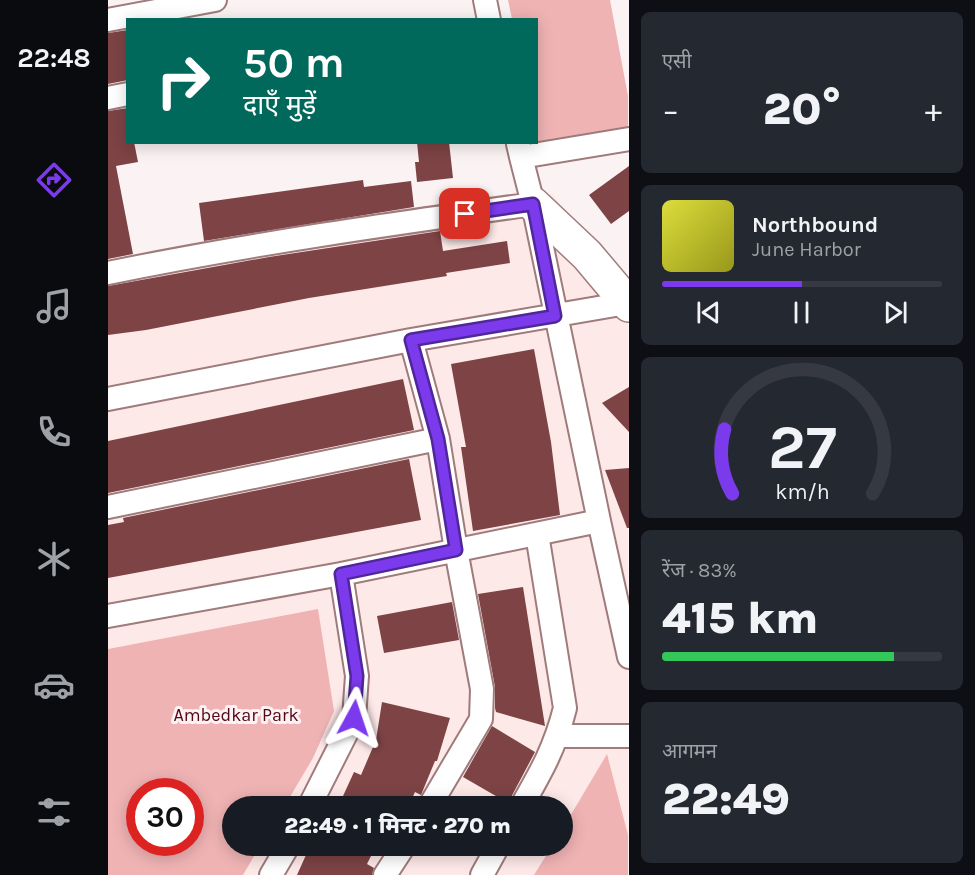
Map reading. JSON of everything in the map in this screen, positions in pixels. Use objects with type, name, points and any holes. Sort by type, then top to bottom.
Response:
[{"type":"main road","points":[[533,204],[587,255],[628,304]]},
{"type":"street","points":[[113,13],[215,0]]},
{"type":"street","points":[[485,0],[489,18]]},
{"type":"street","points":[[108,98],[126,94]]},
{"type":"street","points":[[628,139],[519,150],[533,204],[628,657]]},
{"type":"street","points":[[108,273],[328,232],[533,204]]},
{"type":"street","points":[[108,399],[411,340],[628,304]]},
{"type":"street","points":[[411,340],[438,439],[483,704],[481,719],[473,735],[436,796]]},
{"type":"street","points":[[108,507],[438,439]]},
{"type":"street","points":[[108,616],[341,574],[599,521]]},
{"type":"street","points":[[527,796],[558,736],[565,708],[537,534]]},
{"type":"street","points":[[315,796],[354,718],[357,676],[341,574]]},
{"type":"street","points":[[558,736],[628,736]]},
{"type":"street","points":[[271,875],[282,856]]},
{"type":"street","points":[[385,875],[397,856]]},
{"type":"street","points":[[482,875],[492,856]]},
{"type":"shaded area","points":[[553,194],[628,301],[628,875],[108,875],[108,272]]},
{"type":"green space","points":[[508,0],[610,0],[628,96],[628,130],[538,149],[538,18],[512,18]]},
{"type":"green space","name":"Ambedkar Park","points":[[318,609],[334,711],[313,758],[291,796],[222,796],[222,856],[254,856],[243,875],[108,875],[108,649]]},
{"type":"green space","points":[[607,754],[628,835],[628,875],[534,875],[546,856],[573,856],[573,811]]},
{"type":"building","points":[[126,30],[126,80],[108,84],[108,33]]},
{"type":"building","points":[[126,108],[126,144],[134,144],[138,162],[116,166],[133,254],[108,259],[108,111]]},
{"type":"building","points":[[417,144],[449,144],[453,178],[417,182],[415,162],[419,162]]},
{"type":"building","points":[[629,166],[629,211],[611,224],[589,195]]},
{"type":"building","points":[[363,180],[364,187],[411,181],[414,207],[204,241],[199,203]]},
{"type":"building","points":[[440,231],[443,251],[507,241],[510,263],[108,335],[108,286],[269,257]]},
{"type":"building","points":[[534,349],[551,442],[560,515],[473,531],[461,447],[466,447],[451,364]]},
{"type":"building","points":[[403,379],[414,430],[108,493],[108,441]]},
{"type":"building","points":[[629,387],[629,432],[602,403]]},
{"type":"building","points":[[409,459],[421,520],[108,578],[108,525],[124,522],[123,518]]},
{"type":"building","points":[[629,468],[629,528],[627,528],[605,470]]},
{"type":"building","points":[[523,587],[545,726],[496,712],[495,708],[495,687],[478,594]]},
{"type":"building","points":[[452,602],[459,640],[384,653],[377,616]]},
{"type":"building","points":[[382,702],[450,718],[437,761],[435,761],[421,795],[415,792],[413,796],[343,796],[354,772],[361,775],[376,740]]},
{"type":"building","points":[[492,726],[535,752],[512,796],[496,796],[463,777]]},
{"type":"building","points":[[306,856],[371,856],[367,864],[374,868],[372,875],[297,875]]},
{"type":"route","points":[[354,718],[357,676],[341,574],[456,550],[438,439],[411,340],[555,316],[533,204],[465,214]]}]
